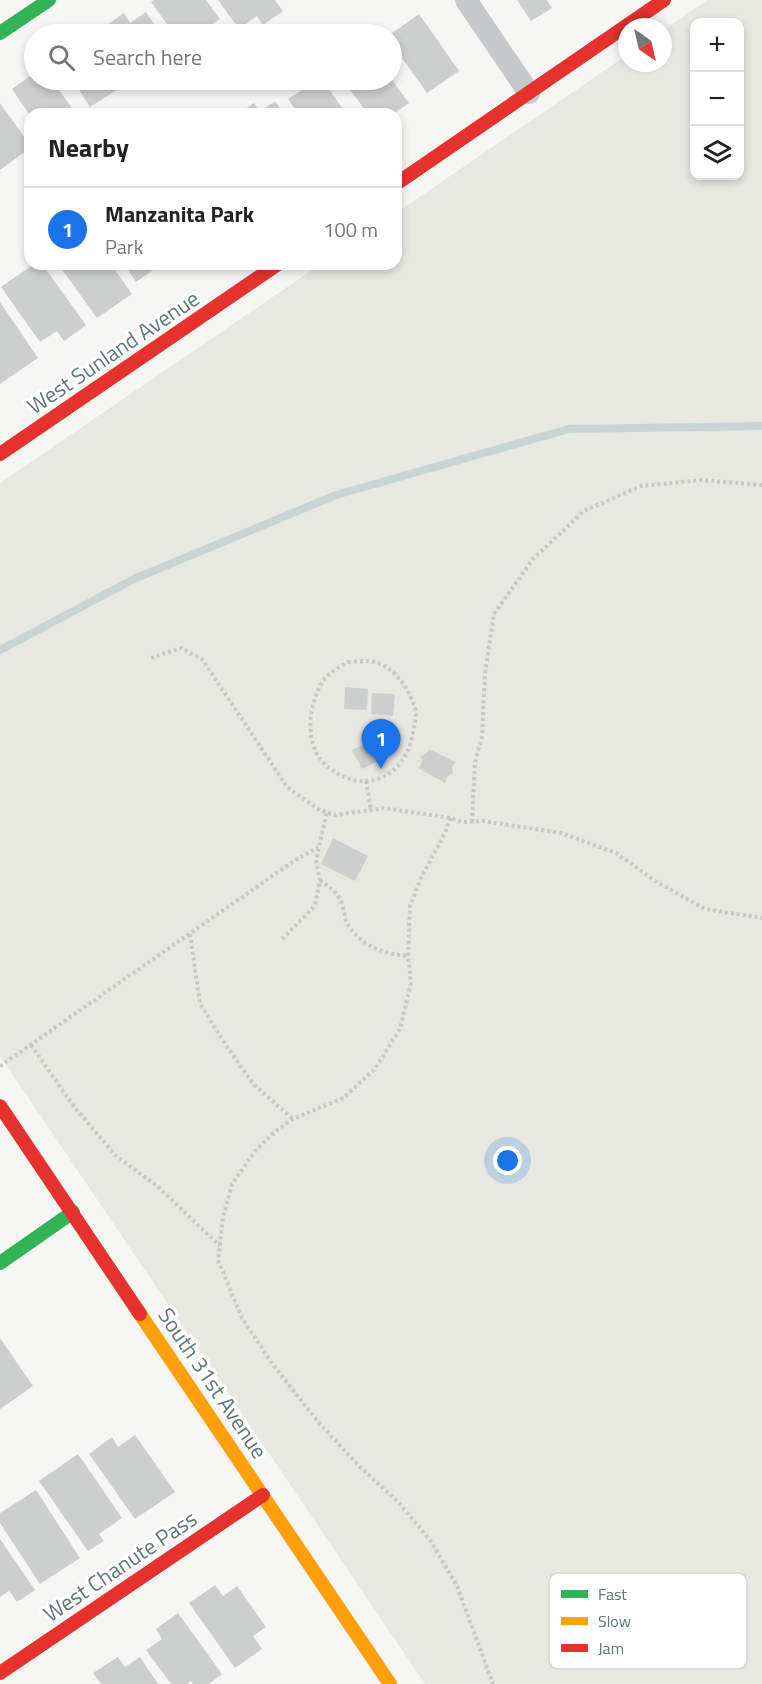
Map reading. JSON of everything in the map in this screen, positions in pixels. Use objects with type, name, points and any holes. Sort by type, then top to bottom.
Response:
[{"type":"street","points":[[0,33],[49,0]]},
{"type":"street","points":[[466,0],[529,93]]},
{"type":"street","points":[[402,180],[664,0]]},
{"type":"street","name":"West Sunland Avenue","points":[[0,454],[269,270]]},
{"type":"street","name":"South 31st Avenue","points":[[0,1106],[390,1684]]},
{"type":"street","points":[[0,1263],[73,1212]]},
{"type":"street","name":"West Chanute Pass","points":[[0,1673],[263,1495]]},
{"type":"path","points":[[472,822],[475,762],[482,736],[485,674],[494,614],[533,559],[584,511],[641,486],[700,480],[762,485]]},
{"type":"path","points":[[151,658],[182,648],[202,659],[286,787],[321,811],[336,815],[384,808],[451,818],[463,822],[483,821],[561,833],[616,853],[655,881],[705,909],[762,918]]},
{"type":"path","points":[[348,662],[376,662],[398,675],[410,696],[416,714],[412,738],[403,760],[393,770],[376,780],[366,782],[358,783],[341,777],[324,764],[317,753],[310,729],[313,701],[324,679],[348,662]]},
{"type":"path","points":[[366,782],[371,810]]},
{"type":"path","points":[[282,939],[312,909],[316,901],[320,880],[316,860],[327,812]]},
{"type":"path","points":[[451,818],[420,880],[410,906],[408,956],[411,983],[400,1029],[374,1070],[343,1098],[293,1119],[256,1150],[232,1184],[223,1217],[218,1260],[242,1317],[274,1366],[319,1423],[358,1465],[397,1501],[430,1540],[457,1586],[493,1684]]},
{"type":"path","points":[[0,1066],[291,863],[318,847]]},
{"type":"path","points":[[320,880],[336,892],[343,906],[345,920],[358,939],[374,949],[408,956]]},
{"type":"path","points":[[190,934],[200,1004],[226,1047],[254,1085],[293,1119]]},
{"type":"path","points":[[31,1045],[72,1104],[115,1155],[157,1186],[220,1246]]},
{"type":"shaded area","points":[[707,0],[762,0],[762,1684],[425,1684],[0,1056],[0,483],[312,270],[402,270],[402,209],[618,61],[618,72],[672,72],[672,24]]},
{"type":"building","points":[[154,0],[206,0],[220,19],[213,24],[167,24],[151,2]]},
{"type":"building","points":[[218,0],[275,0],[283,11],[264,24],[257,16],[246,24],[235,24]]},
{"type":"building","points":[[517,0],[547,0],[552,8],[531,21]]},
{"type":"building","points":[[146,12],[154,24],[108,24],[124,13],[130,23]]},
{"type":"building","points":[[419,14],[459,71],[427,93],[402,58],[402,26]]},
{"type":"building","points":[[24,80],[24,90],[59,90],[72,108],[25,108],[12,89]]},
{"type":"building","points":[[79,90],[117,90],[90,107]]},
{"type":"building","points":[[302,90],[330,90],[342,108],[294,108],[288,99]]},
{"type":"building","points":[[350,90],[399,90],[409,103],[402,108],[364,108]]},
{"type":"building","points":[[275,101],[280,108],[265,108]]},
{"type":"building","points":[[0,103],[24,137],[24,152],[0,170]]},
{"type":"building","points":[[254,103],[257,108],[247,108]]},
{"type":"building","points":[[25,270],[46,270],[86,325],[64,341],[57,331],[40,342],[1,287]]},
{"type":"building","points":[[62,270],[115,270],[132,294],[97,318]]},
{"type":"building","points":[[128,270],[153,270],[136,282]]},
{"type":"building","points":[[0,302],[38,358],[0,384]]},
{"type":"building","points":[[345,687],[368,689],[367,710],[344,709]]},
{"type":"building","points":[[372,693],[395,694],[393,716],[371,714]]},
{"type":"building","points":[[373,740],[383,759],[362,769],[352,750]]},
{"type":"building","points":[[429,749],[455,762],[452,768],[453,773],[448,776],[445,783],[418,768],[422,762],[421,756]]},
{"type":"building","points":[[333,838],[368,856],[355,881],[321,864]]},
{"type":"building","points":[[0,1338],[33,1386],[0,1409]]},
{"type":"building","points":[[135,1435],[175,1492],[135,1519],[89,1454],[112,1437],[118,1447]]},
{"type":"building","points":[[78,1454],[122,1518],[99,1534],[104,1541],[88,1551],[39,1481]]},
{"type":"building","points":[[36,1490],[80,1558],[40,1584],[0,1523],[0,1513]]},
{"type":"building","points":[[0,1539],[35,1590],[17,1602],[9,1591],[0,1597]]},
{"type":"building","points":[[215,1585],[223,1596],[237,1586],[266,1627],[253,1636],[262,1649],[235,1668],[189,1603]]},
{"type":"building","points":[[178,1613],[222,1674],[209,1684],[193,1684],[191,1681],[187,1684],[171,1684],[146,1650],[162,1639],[156,1629]]},
{"type":"building","points":[[118,1657],[125,1667],[140,1657],[158,1684],[101,1684],[93,1673]]},
{"type":"waterway","points":[[0,650],[134,579],[336,495],[569,429],[762,426]]},
{"type":"traffic: fast","points":[[0,33],[49,0]]},
{"type":"traffic: fast","points":[[0,1263],[73,1212]]},
{"type":"traffic: slow","points":[[140,1314],[390,1684]]},
{"type":"traffic: jam","points":[[402,180],[664,0]]},
{"type":"traffic: jam","points":[[0,454],[269,270]]},
{"type":"traffic: jam","points":[[0,1106],[140,1314]]},
{"type":"traffic: jam","points":[[0,1673],[263,1495]]},
{"type":"place","name":"Manzanita Park","points":[[381,769]]}]
